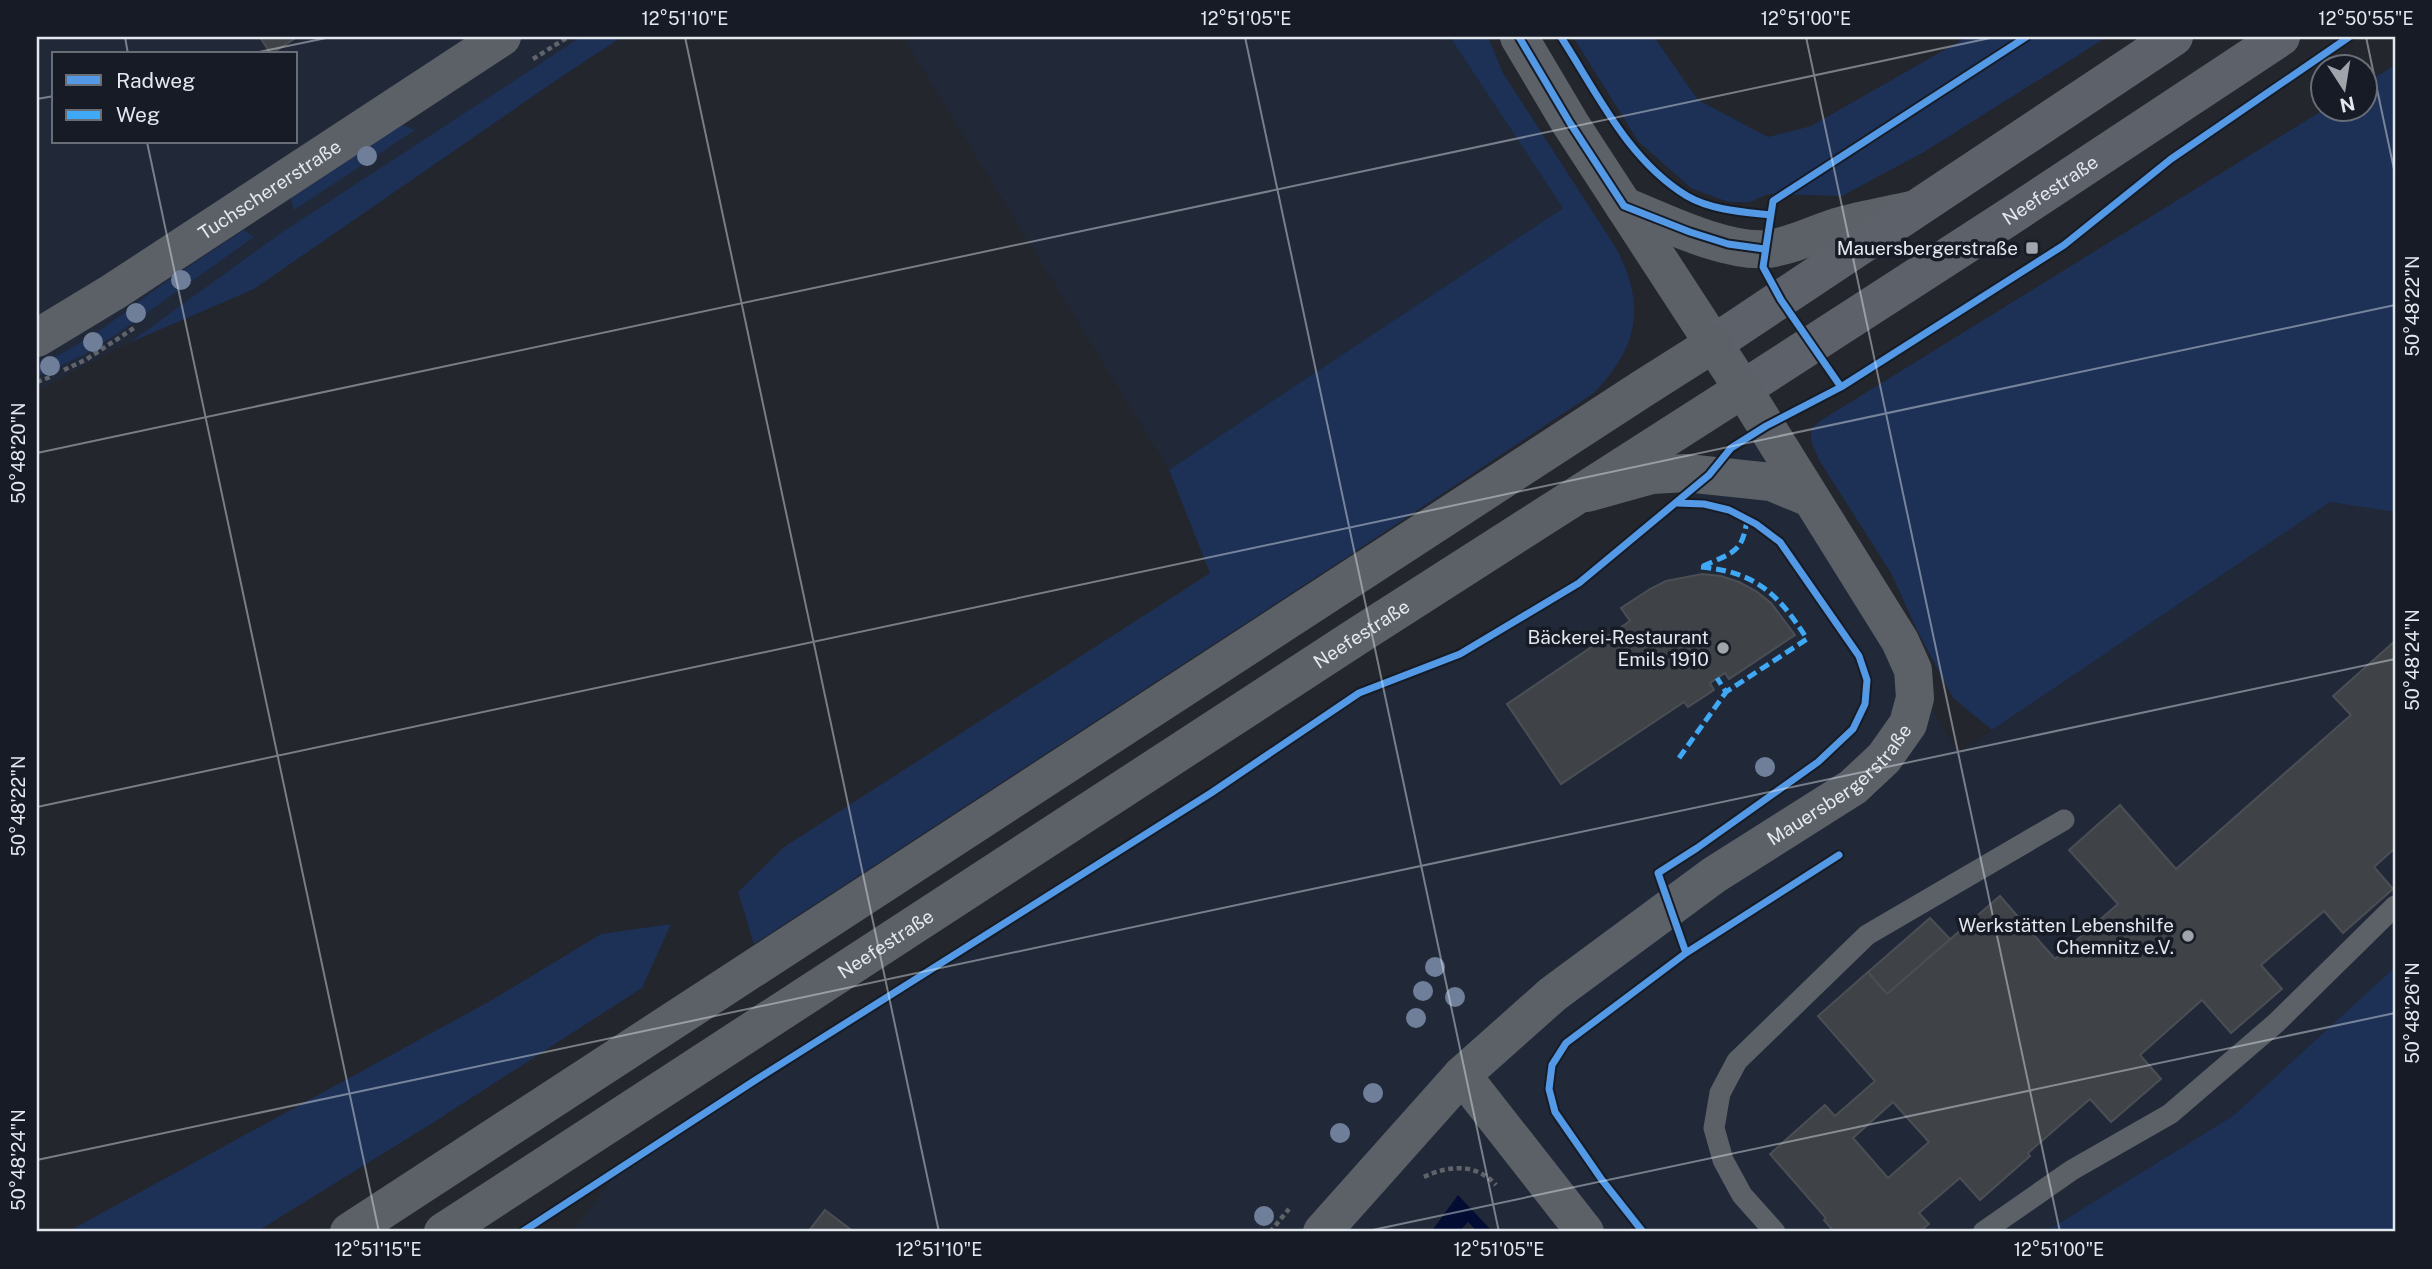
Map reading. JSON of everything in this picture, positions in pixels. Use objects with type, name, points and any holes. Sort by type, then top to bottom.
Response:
[{"type":"highway","points":[[348,1232],[1713,344]]},
{"type":"highway","name":"Neefestraße","points":[[443,1232],[1743,389]]},
{"type":"main road","points":[[1713,344],[2174,37]]},
{"type":"main road","name":"Neefestraße","points":[[1743,389],[2010,217],[2281,37]]},
{"type":"street","name":"Tuchschererstraße","points":[[37,338],[113,292],[502,37]]},
{"type":"street","name":"Mauersbergerstraße","points":[[1322,1232],[1462,1075],[1553,994],[1714,875],[1853,787],[1884,758],[1908,724],[1915,698],[1913,670],[1900,640],[1743,389],[1570,123],[1519,37]]},
{"type":"street","points":[[1624,206],[1728,244],[1765,249],[1798,243],[1841,225],[1911,210]]},
{"type":"street","points":[[1573,497],[1652,475],[1686,473],[1771,482],[1810,498]]},
{"type":"street","points":[[1462,1075],[1585,1232]]},
{"type":"lane","points":[[1775,1232],[1742,1195],[1723,1160],[1714,1128],[1720,1093],[1737,1061],[1867,935],[2064,820]]},
{"type":"lane","points":[[1983,1232],[2072,1170],[2170,1114],[2276,1024],[2395,906]]},
{"type":"path","points":[[1630,146],[1666,180]]},
{"type":"path","points":[[1643,1232],[1602,1180],[1555,1112],[1549,1089],[1552,1065],[1566,1042],[1686,953],[1671,905]]},
{"type":"path","points":[[1416,1181],[1440,1170],[1465,1168],[1486,1174]]},
{"type":"shaded area","points":[[37,37],[621,37],[254,289],[129,343],[37,391]]},
{"type":"shaded area","points":[[581,37],[622,37],[254,289],[129,343],[281,233]]},
{"type":"shaded area","points":[[903,37],[1450,37],[1563,208],[1169,470]]},
{"type":"shaded area","points":[[1450,37],[1488,37],[1503,73],[1616,248],[1626,269],[1632,288],[1633,324],[1621,359],[1609,376],[1594,393],[754,944],[738,892],[784,847],[1210,573],[1169,470],[1563,208]]},
{"type":"shaded area","points":[[1573,37],[1654,37],[1698,100],[1768,137],[1811,126],[1967,37],[2107,37],[1924,152],[1842,196],[1768,194],[1750,202],[1728,202],[1691,188],[1638,141]]},
{"type":"shaded area","points":[[2395,65],[2395,512],[2330,502],[1992,730],[1953,698],[1891,573],[1819,460],[1811,441],[1811,429],[2310,118],[2310,122],[2380,122],[2380,74]]},
{"type":"shaded area","points":[[402,125],[415,130],[294,210],[291,198]]},
{"type":"shaded area","points":[[244,230],[254,237],[117,334],[85,354],[37,377],[37,365],[69,350]]},
{"type":"shaded area","points":[[1769,428],[1958,753],[2330,502],[2395,512],[2395,967],[2233,1116],[2045,1232],[572,1232],[624,1164],[1356,696],[1514,627]]},
{"type":"shaded area","points":[[671,924],[642,988],[431,1124],[256,1232],[67,1232],[490,1001],[601,934]]},
{"type":"shaded area","points":[[2395,967],[2395,1232],[2045,1232],[2233,1116]]},
{"type":"shaded area","points":[[1458,1195],[1493,1232],[1478,1232],[1468,1222],[1459,1232],[1431,1232]]},
{"type":"building","points":[[260,37],[297,37],[274,52],[270,52]]},
{"type":"building","points":[[1702,574],[1721,576],[1756,591],[1771,603],[1795,635],[1729,679],[1725,673],[1710,683],[1714,690],[1688,707],[1684,702],[1561,784],[1507,704],[1630,621],[1621,608],[1666,581]]},
{"type":"building","name":"Werkstätten Lebenshilfe Chemnitz e.V.","points":[[2395,641],[2395,848],[2374,867],[2393,889],[2343,933],[2324,911],[2261,965],[2282,989],[2231,1033],[2202,1000],[2140,1055],[2161,1079],[2111,1122],[2090,1099],[2028,1153],[2030,1156],[1980,1200],[1960,1178],[1919,1213],[1929,1224],[1919,1232],[1834,1232],[1824,1220],[1826,1218],[1770,1154],[1825,1105],[1835,1116],[1875,1081],[1818,1016],[1868,972],[1887,994],[2000,896],[2055,959],[2118,904],[2069,850],[2120,805],[2176,869],[2351,715],[2333,696]],"holes":[[[1893,1102],[1929,1142],[1888,1178],[1853,1138]]]},
{"type":"building","points":[[1930,918],[1950,939],[1887,994],[1868,972]]},
{"type":"building","points":[[825,1210],[854,1232],[808,1232]]},
{"type":"marked path","points":[[1703,566],[1722,558],[1739,545],[1747,519]]},
{"type":"marked path","points":[[1701,567],[1736,574],[1763,588],[1786,609],[1807,639],[1726,692],[1717,678]]},
{"type":"marked path","points":[[1679,758],[1726,692]]},
{"type":"cycle path","points":[[1519,37],[1624,206],[1728,244],[1764,249]]},
{"type":"cycle path","points":[[1561,37],[1615,124],[1647,164],[1666,181],[1696,201],[1727,210],[1770,215]]},
{"type":"cycle path","points":[[1841,387],[1781,300],[1763,267],[1773,201],[2026,37]]},
{"type":"cycle path","points":[[522,1232],[754,1081],[1211,793],[1359,693],[1460,654],[1579,583],[1709,475],[1731,448],[1766,426],[1841,387],[2064,245],[2171,159],[2349,37]]},
{"type":"cycle path","points":[[1643,1232],[1602,1180],[1555,1112],[1549,1089],[1552,1065],[1566,1043],[1686,953],[1658,873],[1818,762],[1853,729],[1865,704],[1867,680],[1859,656],[1780,542],[1756,524],[1729,510],[1704,504],[1677,503]]},
{"type":"cycle path","points":[[1686,953],[1839,855]]},
{"type":"place","name":"Mauersbergerstraße","points":[[2032,248]]},
{"type":"place","name":"Bäckerei-Restaurant Emils 1910","points":[[1723,648]]},
{"type":"place","name":"Werkstätten Lebenshilfe Chemnitz e.V.","points":[[2188,936]]}]
